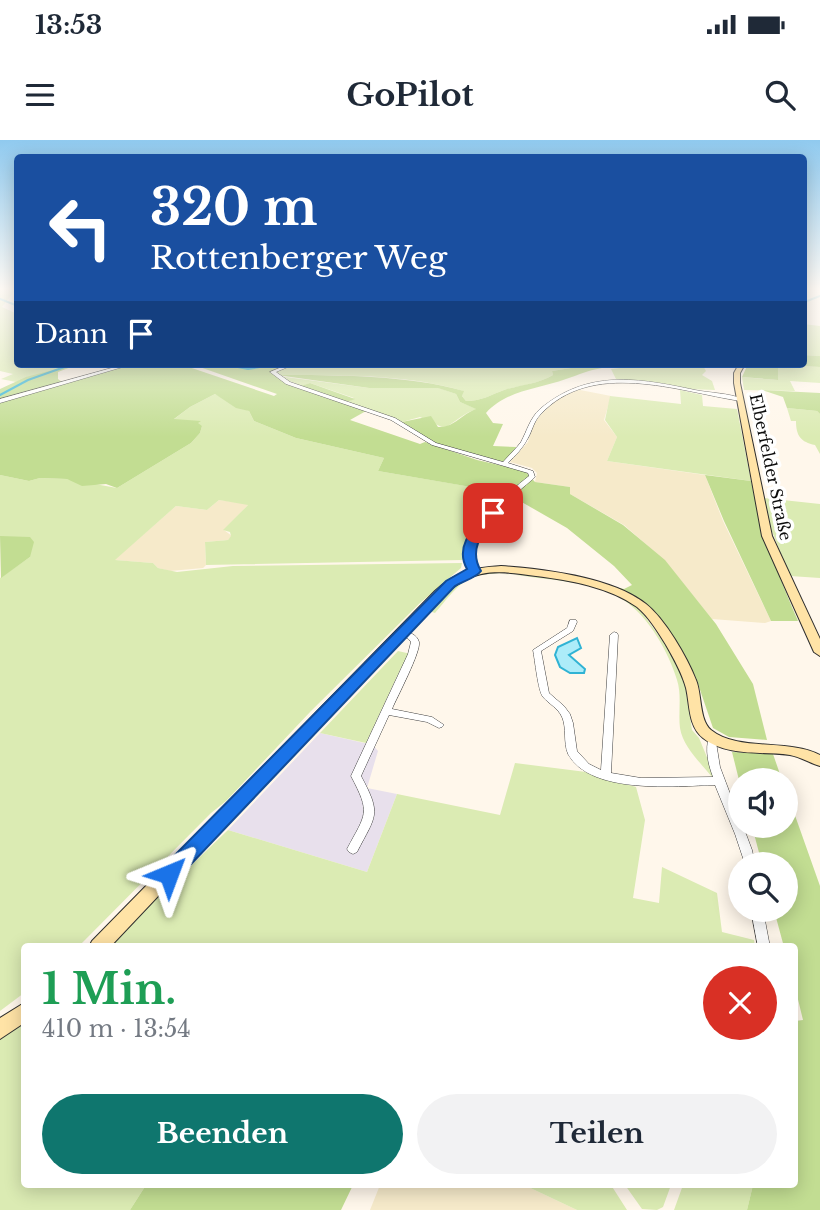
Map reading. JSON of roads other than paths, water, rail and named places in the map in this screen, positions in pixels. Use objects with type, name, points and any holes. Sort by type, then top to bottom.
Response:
[{"type":"street","points":[[0,401],[117,368]]},
{"type":"street","points":[[282,368],[272,372],[288,383],[393,419],[434,444],[480,460],[528,470],[532,477],[510,494],[471,538],[470,562],[480,571]]},
{"type":"street","name":"Elberfelder Straße","points":[[740,368],[737,376],[740,399],[767,536],[820,652]]},
{"type":"street","points":[[504,464],[525,439],[530,424],[540,412],[569,391],[596,381],[640,382],[740,399]]},
{"type":"street","points":[[102,943],[401,632],[451,583],[461,576],[480,571],[567,578],[605,587],[635,601],[656,623],[680,660],[691,685],[700,725],[712,738],[730,745],[773,747],[802,752],[820,761]]},
{"type":"street","points":[[573,622],[570,629],[537,650],[545,694],[559,705],[567,717],[573,754],[593,772],[606,777],[634,781],[720,781]]},
{"type":"street","points":[[353,849],[372,813],[371,804],[356,776],[404,670],[414,655],[415,640],[401,632]]},
{"type":"street","points":[[606,777],[614,635]]},
{"type":"street","points":[[386,711],[429,719],[439,725]]},
{"type":"street","points":[[712,738],[712,753],[720,781],[746,852]]},
{"type":"street","points":[[759,922],[763,943]]},
{"type":"street","points":[[0,1030],[21,1014]]},
{"type":"water","points":[[577,638],[581,648],[569,655],[585,669],[584,673],[570,673],[560,667],[555,655],[558,647]]},
{"type":"waterway","points":[[0,395],[28,380],[62,368]]},
{"type":"waterway","points":[[243,368],[254,368]]}]
